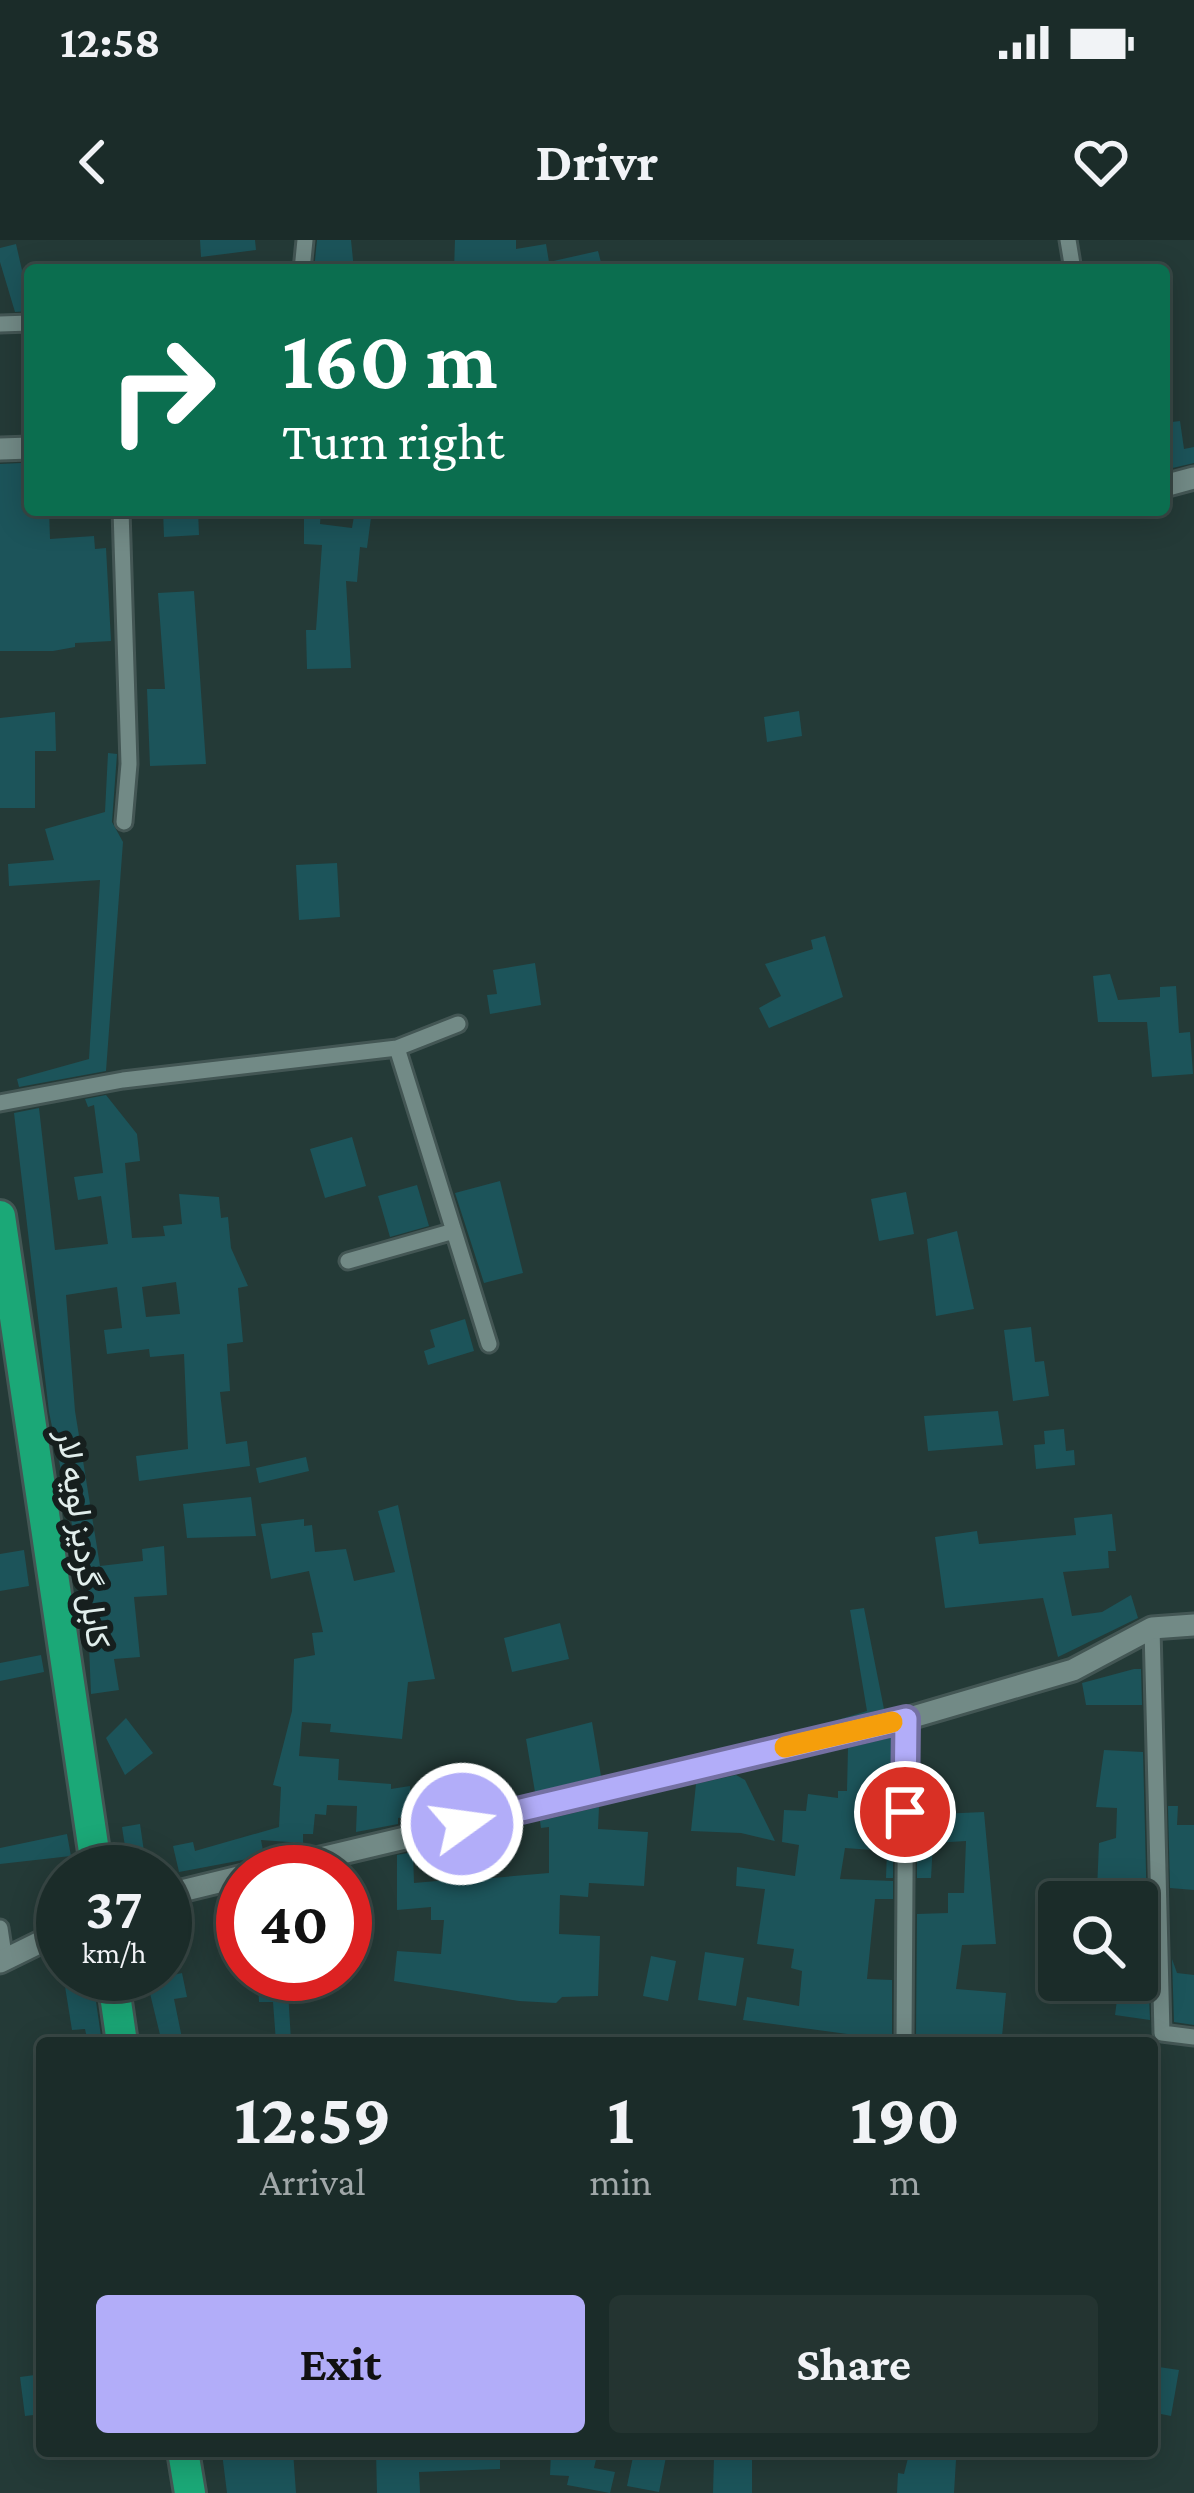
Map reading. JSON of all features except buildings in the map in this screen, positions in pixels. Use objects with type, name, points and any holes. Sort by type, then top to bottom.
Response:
[{"type":"highway","name":"کابل گردیز لویه لار","points":[[0,1216],[93,1845]]},
{"type":"highway","points":[[116,2001],[121,2037]]},
{"type":"highway","points":[[184,2457],[190,2493]]},
{"type":"street","points":[[122,516],[129,764],[124,822]]},
{"type":"street","points":[[0,1103],[123,1080],[397,1048],[458,1024]]},
{"type":"street","points":[[397,1048],[490,1344]]},
{"type":"street","points":[[347,1261],[454,1231]]},
{"type":"street","points":[[372,1846],[906,1719],[1073,1670],[1151,1628],[1194,1625]]},
{"type":"street","points":[[1151,1628],[1162,2033],[1194,2037]]},
{"type":"street","points":[[904,2037],[906,1719]]},
{"type":"street","points":[[0,1928],[3,1961],[36,1944]]},
{"type":"slow traffic","points":[[785,1747],[892,1722]]},
{"type":"route","points":[[462,1824],[906,1719],[905,1812]]}]
